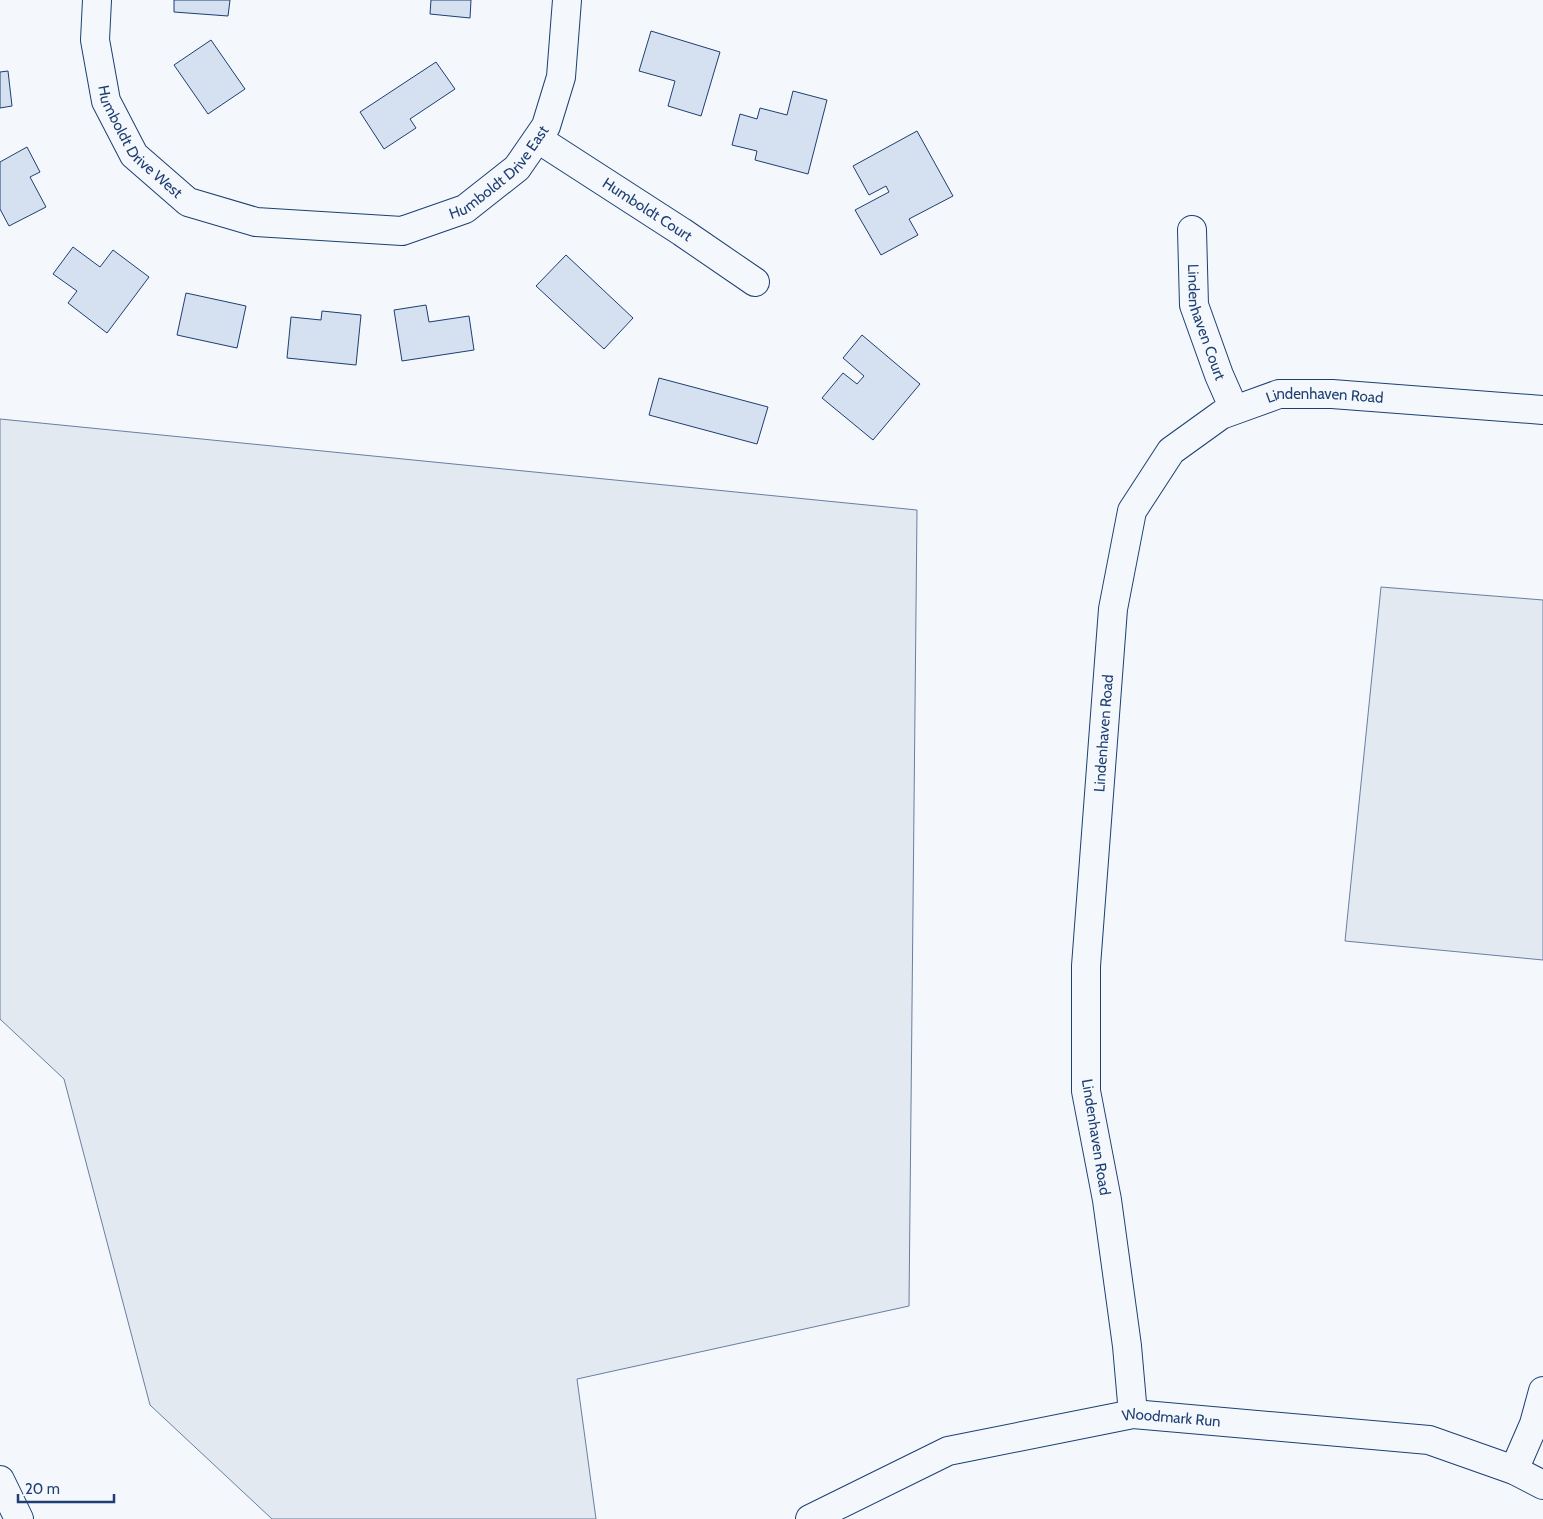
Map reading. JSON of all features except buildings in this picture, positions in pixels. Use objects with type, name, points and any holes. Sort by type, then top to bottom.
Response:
[{"type":"street","name":"Humboldt Drive West","points":[[98,0],[95,40],[106,101],[134,155],[188,202],[256,222],[321,227]]},
{"type":"street","name":"Humboldt Drive East","points":[[321,227],[402,231],[464,209],[517,168],[546,126],[561,77],[567,0]]},
{"type":"street","name":"Humboldt Court","points":[[538,139],[682,232],[755,282]]},
{"type":"street","name":"Lindenhaven Court","points":[[1192,230],[1194,305],[1219,375],[1234,409]]},
{"type":"street","name":"Lindenhaven Road","points":[[1133,1414],[1127,1346],[1107,1200],[1086,1091],[1086,966],[1113,609],[1132,511],[1171,451],[1221,415],[1279,394],[1332,394],[1543,410]]},
{"type":"street","points":[[1514,1470],[1534,1424],[1543,1391]]},
{"type":"street","name":"Woodmark Run","points":[[810,1519],[948,1451],[1133,1414],[1429,1440],[1514,1470],[1543,1485]]},
{"type":"street","points":[[0,1480],[19,1519]]},
{"type":"shaded area","points":[[0,419],[917,510],[909,1306],[577,1379],[596,1519],[272,1519],[150,1405],[64,1079],[0,1019]]},
{"type":"shaded area","points":[[1381,587],[1543,600],[1543,960],[1345,941]]}]
